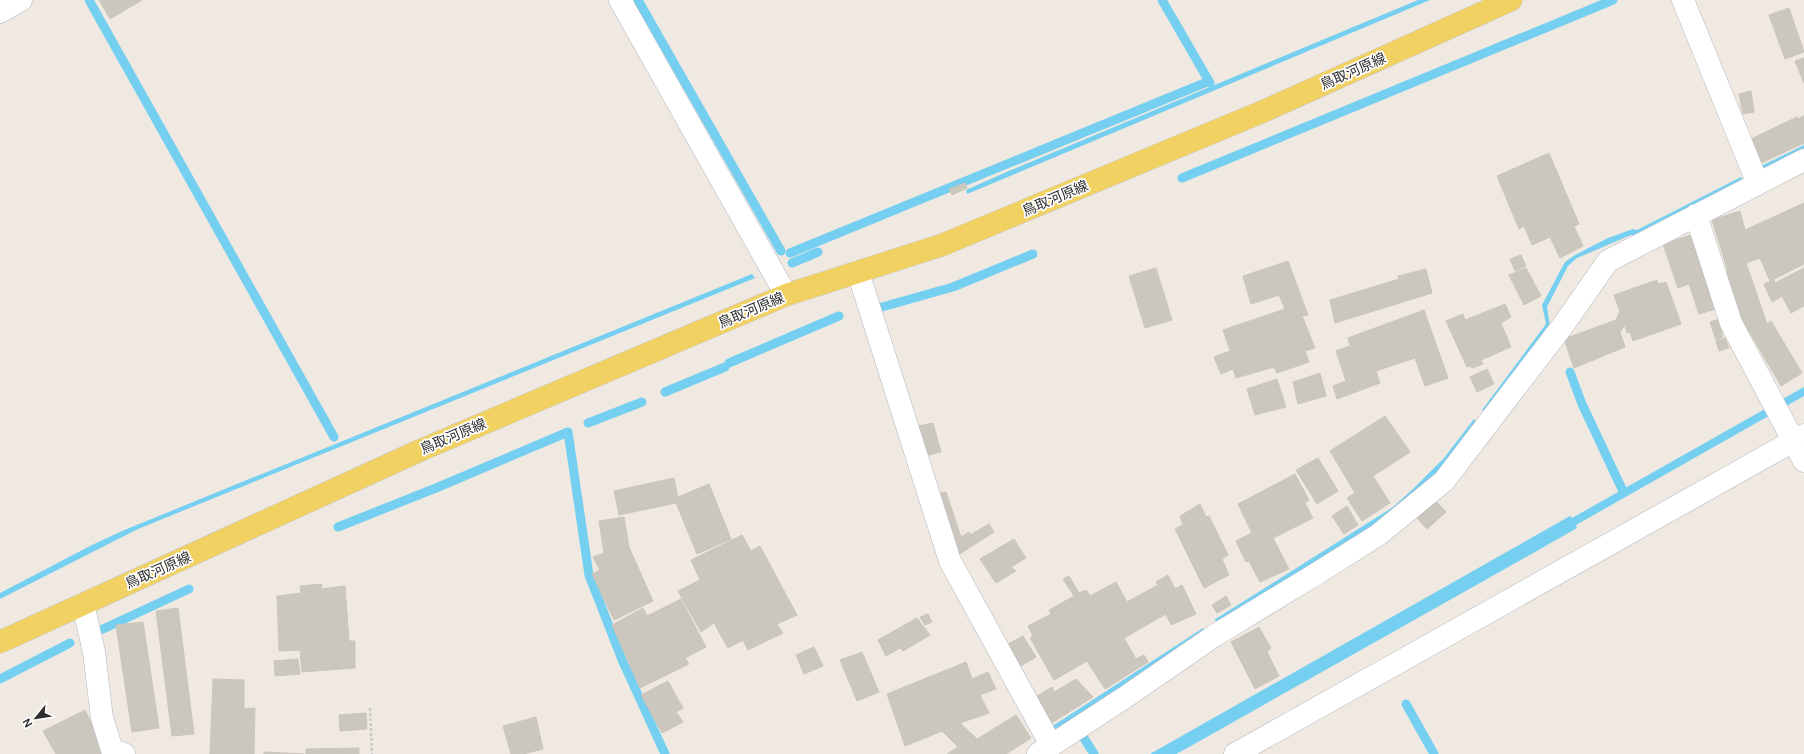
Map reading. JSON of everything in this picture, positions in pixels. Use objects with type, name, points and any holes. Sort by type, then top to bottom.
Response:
[{"type":"main road","name":"鳥取河原線","points":[[0,642],[421,450],[786,295],[942,245],[1264,111],[1511,0]]},
{"type":"street","points":[[0,12],[21,0]]},
{"type":"street","points":[[620,0],[786,295]]},
{"type":"street","points":[[1683,0],[1758,184]]},
{"type":"street","points":[[858,272],[950,561],[1044,750],[1124,698],[1214,636],[1378,535],[1444,481],[1564,324],[1608,261],[1804,160]]},
{"type":"street","points":[[1696,215],[1731,323],[1798,438],[1804,461]]},
{"type":"street","points":[[1235,754],[1798,438]]},
{"type":"street","points":[[83,604],[94,652],[102,718],[112,750],[124,754]]},
{"type":"path","points":[[370,708],[372,754]]},
{"type":"water","points":[[1418,0],[1430,0],[967,194],[966,190],[1004,173]]},
{"type":"water","points":[[1804,145],[1804,151],[1764,171],[1761,166]]},
{"type":"water","points":[[1741,177],[1743,181],[1635,235],[1631,235],[1577,258],[1568,266],[1547,307],[1550,326],[1486,412],[1482,410],[1546,324],[1542,305],[1565,262],[1575,255],[1608,238],[1633,229],[1637,230]]},
{"type":"water","points":[[752,274],[755,278],[138,529],[0,599],[0,593],[122,531]]},
{"type":"water","points":[[1804,387],[1804,396],[1576,525],[1577,528],[1535,552],[1189,747],[1176,754],[1150,754],[1570,516],[1572,518]]},
{"type":"water","points":[[1474,419],[1477,422],[1447,462],[1417,492],[1370,528],[1220,623],[1214,620],[1393,507],[1444,458]]},
{"type":"water","points":[[1203,628],[1206,631],[1054,732],[1048,729]]},
{"type":"building","points":[[99,0],[142,0],[110,19]]},
{"type":"building","points":[[1789,8],[1804,52],[1785,59],[1769,15]]},
{"type":"building","points":[[1804,58],[1804,83],[1795,61]]},
{"type":"building","points":[[1751,91],[1754,112],[1743,114],[1739,94]]},
{"type":"building","points":[[1804,116],[1804,143],[1761,163],[1751,139],[1797,117],[1798,119]]},
{"type":"building","points":[[1549,153],[1579,224],[1574,226],[1583,246],[1560,258],[1550,237],[1532,245],[1524,226],[1519,229],[1497,176]]},
{"type":"building","points":[[965,183],[967,188],[952,195],[949,189]]},
{"type":"building","points":[[1804,203],[1804,264],[1770,281],[1760,258],[1746,263],[1767,324],[1771,321],[1802,373],[1781,386],[1749,331],[1745,333],[1723,272],[1728,271],[1712,220],[1740,211],[1745,230]]},
{"type":"building","points":[[1694,234],[1719,308],[1699,314],[1689,284],[1678,288],[1663,244]]},
{"type":"building","points":[[1521,255],[1526,266],[1515,271],[1510,259]]},
{"type":"building","points":[[1288,261],[1308,315],[1302,316],[1315,348],[1305,351],[1309,362],[1277,373],[1274,367],[1236,378],[1233,369],[1221,374],[1214,357],[1230,351],[1223,330],[1285,309],[1279,295],[1251,304],[1243,276]]},
{"type":"building","points":[[1156,268],[1172,320],[1145,328],[1129,276]]},
{"type":"building","points":[[1526,268],[1541,296],[1524,305],[1509,275]]},
{"type":"building","points":[[1804,268],[1804,306],[1791,313],[1782,296],[1772,302],[1764,284],[1774,280],[1775,283]]},
{"type":"building","points":[[1426,269],[1432,293],[1335,323],[1330,300],[1399,279],[1398,276]]},
{"type":"building","points":[[1657,280],[1658,284],[1666,282],[1681,324],[1633,341],[1630,332],[1627,333],[1625,325],[1620,332],[1625,347],[1574,368],[1564,339],[1616,320],[1620,311],[1614,295]]},
{"type":"building","points":[[1505,304],[1511,317],[1501,323],[1511,347],[1481,360],[1483,364],[1472,368],[1470,366],[1467,367],[1446,321],[1463,314],[1465,320]]},
{"type":"building","points":[[1424,310],[1448,378],[1425,386],[1415,358],[1376,371],[1380,383],[1337,399],[1333,386],[1346,381],[1336,351],[1350,346],[1348,338]]},
{"type":"building","points":[[1720,319],[1724,332],[1721,333],[1723,337],[1716,340],[1710,322]]},
{"type":"building","points":[[1725,338],[1729,348],[1719,351],[1716,341]]},
{"type":"building","points":[[1487,369],[1494,384],[1477,392],[1470,377]]},
{"type":"building","points":[[1320,373],[1326,396],[1298,404],[1293,382]]},
{"type":"building","points":[[1277,379],[1286,407],[1255,415],[1247,389]]},
{"type":"building","points":[[1385,416],[1410,452],[1373,476],[1390,503],[1362,521],[1347,498],[1355,493],[1330,451]]},
{"type":"building","points":[[933,423],[941,452],[923,456],[914,427]]},
{"type":"building","points":[[1318,458],[1338,491],[1317,504],[1296,470]]},
{"type":"building","points":[[1295,474],[1309,500],[1305,503],[1313,518],[1273,538],[1289,569],[1260,582],[1249,561],[1246,562],[1236,541],[1252,533],[1238,504]]},
{"type":"building","points":[[674,478],[678,497],[709,484],[731,539],[697,554],[676,503],[619,515],[614,491]]},
{"type":"building","points":[[946,492],[961,537],[969,532],[970,535],[989,524],[994,532],[958,555],[937,494]]},
{"type":"building","points":[[1436,501],[1446,512],[1427,529],[1417,518]]},
{"type":"building","points":[[1200,504],[1206,517],[1209,516],[1228,555],[1222,559],[1229,575],[1204,588],[1175,529],[1183,525],[1180,516]]},
{"type":"building","points":[[1347,506],[1358,525],[1344,534],[1332,516]]},
{"type":"building","points":[[624,517],[629,547],[653,601],[614,620],[592,574],[600,570],[593,557],[604,553],[599,521]]},
{"type":"building","points":[[742,535],[751,551],[760,546],[797,615],[777,624],[783,633],[748,650],[743,640],[728,648],[714,623],[701,632],[678,591],[700,580],[691,560]]},
{"type":"building","points":[[1014,539],[1026,558],[1011,567],[1016,571],[996,583],[980,559]]},
{"type":"building","points":[[1168,575],[1175,589],[1182,585],[1196,614],[1171,625],[1166,614],[1124,638],[1136,659],[1144,655],[1148,662],[1105,689],[1087,661],[1054,680],[1030,638],[1033,636],[1028,626],[1051,614],[1049,610],[1074,596],[1063,579],[1069,576],[1079,593],[1086,590],[1090,596],[1116,582],[1127,602],[1158,585],[1156,582]]},
{"type":"building","points":[[322,584],[321,589],[345,586],[349,641],[355,641],[355,668],[302,672],[300,650],[279,651],[277,596],[301,593],[300,586]]},
{"type":"building","points":[[1226,596],[1231,605],[1217,613],[1212,605]]},
{"type":"building","points":[[681,599],[706,647],[685,658],[689,664],[640,688],[612,625],[643,608],[647,616]]},
{"type":"building","points":[[178,608],[194,734],[172,736],[156,611]]},
{"type":"building","points":[[928,614],[932,622],[925,625],[920,617]]},
{"type":"building","points":[[917,618],[930,635],[903,651],[900,648],[886,656],[878,640]]},
{"type":"building","points":[[143,622],[159,728],[132,732],[116,625]]},
{"type":"building","points":[[1259,627],[1271,648],[1267,652],[1279,676],[1255,689],[1231,642]]},
{"type":"building","points":[[1023,636],[1036,657],[1019,667],[1006,645]]},
{"type":"building","points":[[814,647],[823,666],[804,674],[796,655]]},
{"type":"building","points":[[862,652],[879,692],[857,701],[840,660]]},
{"type":"building","points":[[298,659],[300,674],[275,676],[274,661]]},
{"type":"building","points":[[966,662],[972,679],[988,672],[996,689],[980,695],[989,713],[960,723],[977,739],[1016,715],[1031,738],[1006,754],[947,754],[958,747],[942,731],[905,746],[887,694]]},
{"type":"building","points":[[213,679],[244,680],[244,709],[255,708],[254,754],[210,754]]},
{"type":"building","points":[[1076,679],[1093,697],[1050,724],[1034,698],[1052,687],[1054,692]]},
{"type":"building","points":[[668,681],[683,708],[676,712],[683,722],[662,733],[641,695]]},
{"type":"building","points":[[85,710],[105,751],[100,754],[56,754],[43,731]]},
{"type":"building","points":[[366,713],[367,729],[340,731],[339,715]]},
{"type":"building","points":[[536,717],[543,749],[523,754],[511,754],[503,726]]},
{"type":"building","points":[[359,748],[359,754],[306,754],[306,749]]},
{"type":"building","points":[[264,752],[304,754],[264,754]]},
{"type":"waterway","points":[[89,0],[334,437]]},
{"type":"waterway","points":[[638,0],[781,251]]},
{"type":"waterway","points":[[1162,0],[1210,83]]},
{"type":"waterway","points":[[1182,178],[1613,0]]},
{"type":"waterway","points":[[790,253],[1207,82]]},
{"type":"waterway","points":[[792,263],[818,252]]},
{"type":"waterway","points":[[875,309],[953,287],[1033,254]]},
{"type":"waterway","points":[[729,363],[839,316]]},
{"type":"waterway","points":[[665,392],[725,367]]},
{"type":"waterway","points":[[1570,372],[1582,404],[1622,489]]},
{"type":"waterway","points":[[588,423],[642,402]]},
{"type":"waterway","points":[[338,527],[436,488],[568,432],[589,575],[623,662],[665,754]]},
{"type":"waterway","points":[[103,629],[189,589]]},
{"type":"waterway","points":[[0,679],[70,643]]},
{"type":"waterway","points":[[1406,704],[1434,754]]},
{"type":"waterway","points":[[1082,735],[1094,754]]}]
